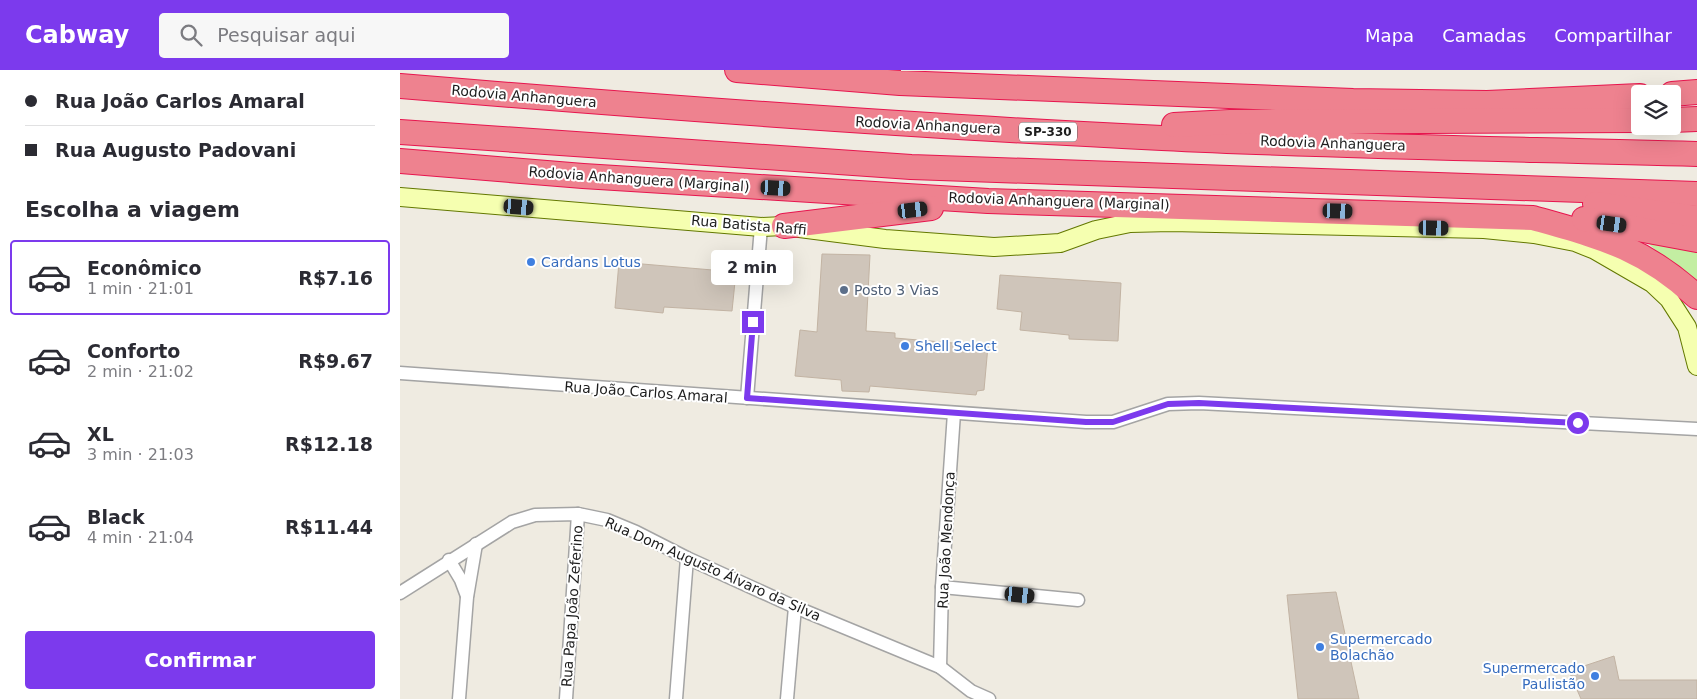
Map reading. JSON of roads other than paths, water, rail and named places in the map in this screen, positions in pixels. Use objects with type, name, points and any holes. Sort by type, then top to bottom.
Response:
[{"type":"highway","points":[[737,70],[900,83],[1137,94],[1487,104],[1631,96]]},
{"type":"highway","name":"Rodovia Anhanguera","points":[[400,86],[735,113],[958,128],[1166,138],[1697,154]]},
{"type":"highway","points":[[1681,93],[1697,92]]},
{"type":"highway","points":[[1487,104],[1502,107],[1533,108],[1631,106]]},
{"type":"highway","points":[[1681,106],[1697,105]]},
{"type":"highway","points":[[958,128],[1145,127],[1230,122],[1631,120]]},
{"type":"highway","points":[[1681,120],[1697,120]]},
{"type":"highway","points":[[400,132],[911,167],[1449,187],[1697,194]]},
{"type":"highway","name":"Rodovia Anhanguera (Marginal)","points":[[400,161],[583,176],[988,200],[1533,218],[1605,238],[1642,255],[1667,271],[1697,298]]},
{"type":"highway","points":[[1449,187],[1697,218]]},
{"type":"highway","points":[[772,226],[988,200]]},
{"type":"highway","points":[[1533,218],[1557,215],[1651,230],[1697,240]]},
{"type":"street","name":"Rua Batista Raffi","points":[[400,198],[772,226],[885,240],[994,247],[1060,243],[1096,230],[1130,223],[1171,222],[1484,229],[1534,234],[1575,242],[1595,250],[1652,283],[1669,299],[1687,327],[1697,366]]},
{"type":"street","points":[[747,398],[772,226]]},
{"type":"street","name":"Rua João Carlos Amaral","points":[[400,374],[954,413],[1113,422],[1168,404],[1199,403],[1697,429]]},
{"type":"street","name":"Rua João Mendonça","points":[[940,667],[942,587],[954,413]]},
{"type":"street","name":"Rua Dom Augusto Álvaro da Silva","points":[[400,593],[449,560],[512,522],[535,515],[578,514],[607,520],[636,532],[687,558],[795,607],[940,667],[970,695],[989,699]]},
{"type":"street","name":"Rua Papa João Zeferino","points":[[566,699],[578,514]]},
{"type":"street","points":[[460,699],[468,597],[476,544]]},
{"type":"street","points":[[676,699],[687,558]]},
{"type":"street","points":[[449,560],[461,580],[468,597]]},
{"type":"street","points":[[942,587],[1078,600]]},
{"type":"street","points":[[787,699],[795,607]]},
{"type":"place","name":"Cardans Lotus","points":[[531,262]]},
{"type":"place","name":"Posto 3 Vias","points":[[844,290]]},
{"type":"place","name":"Shell Select","points":[[905,346]]},
{"type":"place","name":"Supermercado Bolachão","points":[[1320,647]]},
{"type":"place","name":"Supermercado Paulistão","points":[[1595,676]]}]
